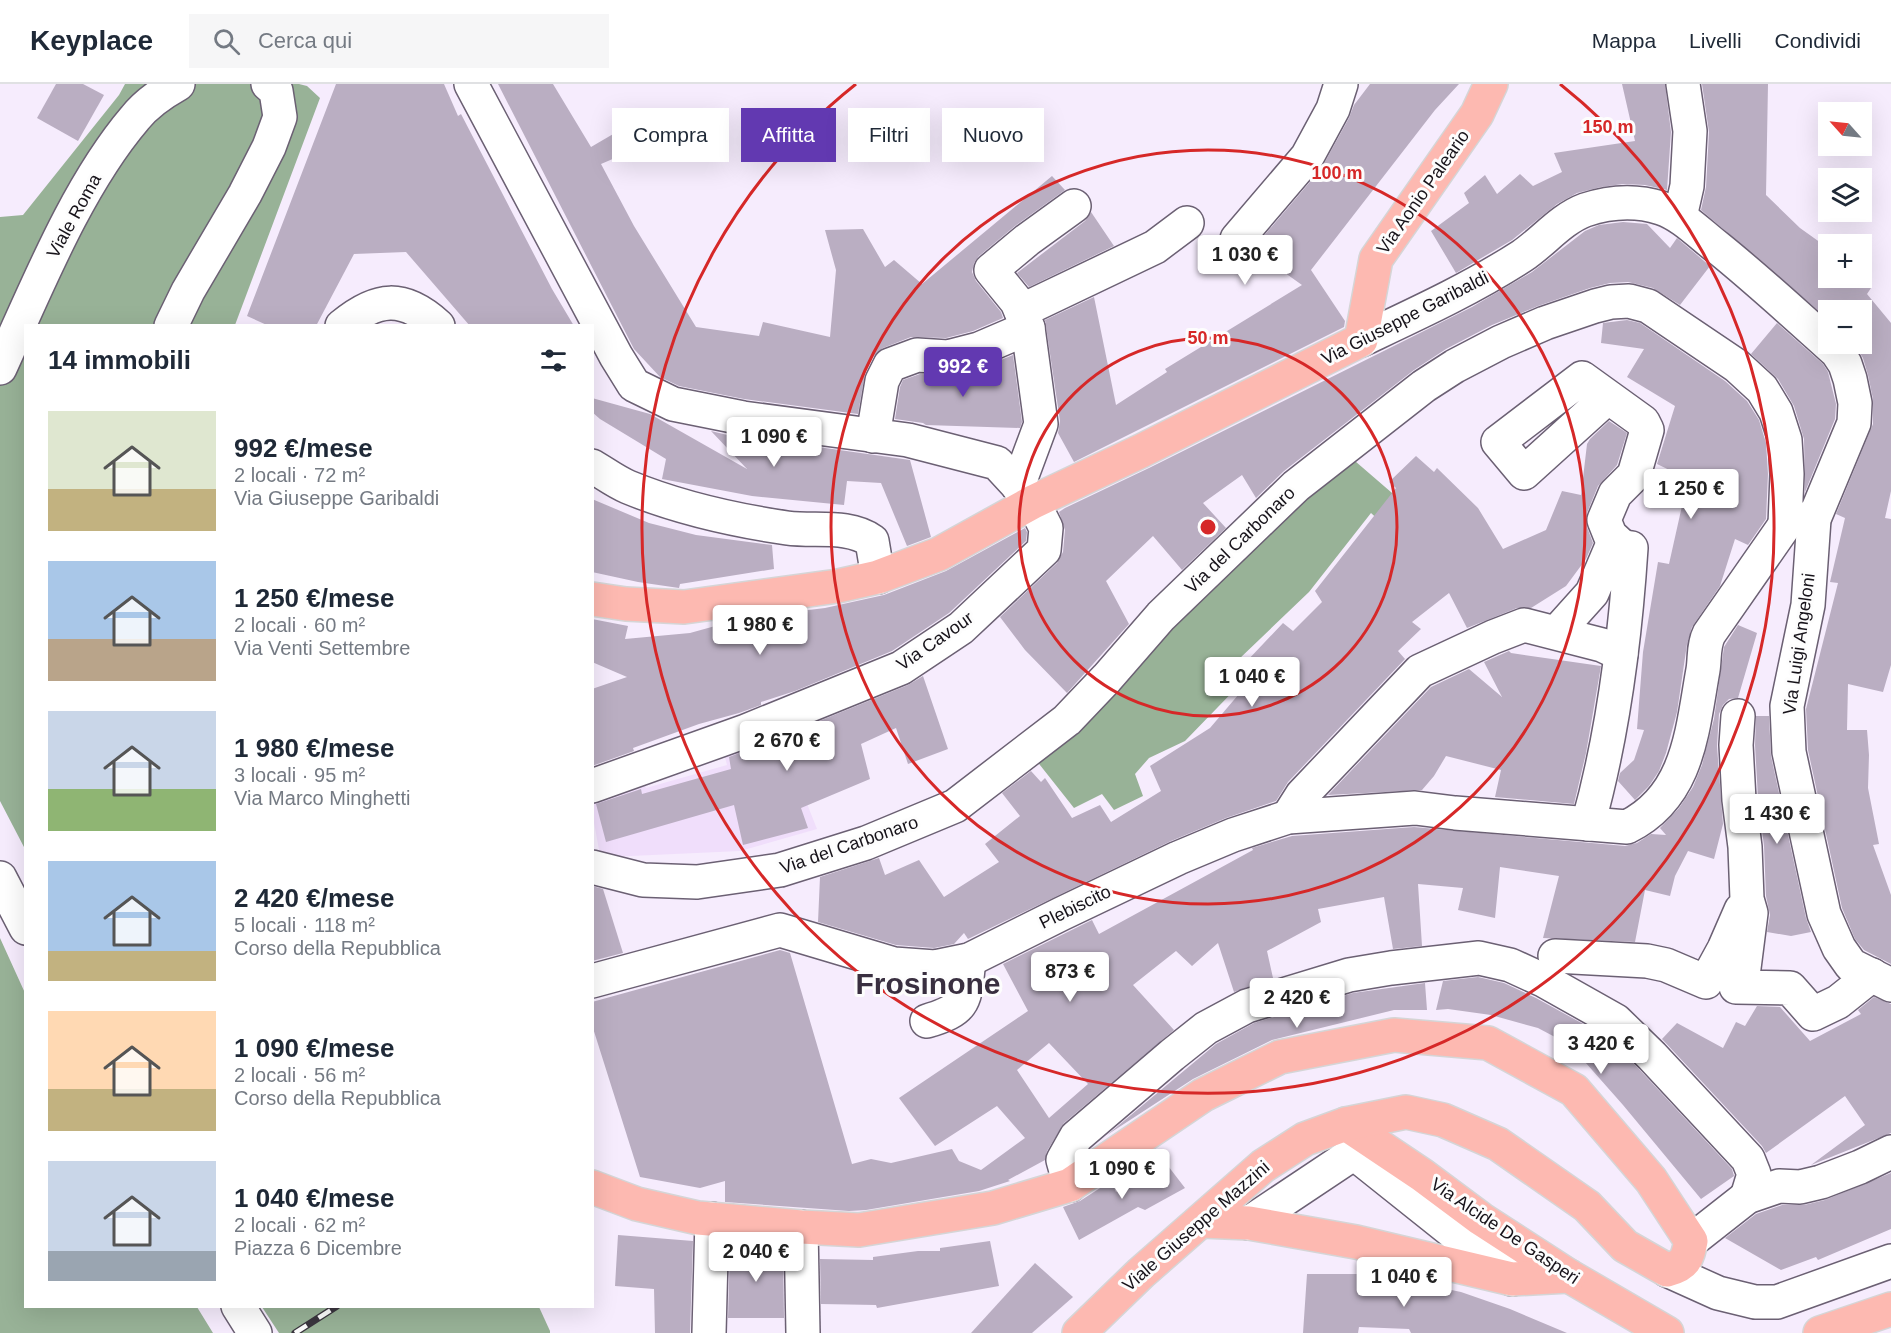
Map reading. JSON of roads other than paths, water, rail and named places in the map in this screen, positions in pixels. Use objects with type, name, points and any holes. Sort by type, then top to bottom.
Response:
[{"type":"main road","name":"Via Aonio Paleario","points":[[1361,340],[1376,259],[1477,114],[1491,84]]},
{"type":"main road","name":"Via Giuseppe Garibaldi","points":[[594,599],[626,604],[684,607],[838,586],[878,577],[939,554],[1026,494],[1141,451],[1361,340]]},
{"type":"main road","points":[[594,1188],[637,1204],[712,1219],[859,1230],[993,1208],[1070,1185],[1203,1095],[1280,1057],[1394,1035],[1488,1043],[1574,1090],[1651,1180],[1691,1240],[1687,1258],[1678,1267],[1667,1270]]},
{"type":"main road","name":"Viale Giuseppe Mazzini","points":[[1079,1333],[1142,1273],[1263,1166],[1305,1139],[1346,1124],[1406,1112],[1443,1120],[1498,1144],[1587,1206],[1625,1246],[1667,1270]]},
{"type":"main road","name":"Via Alcide De Gasperi","points":[[1346,1124],[1569,1276],[1667,1333]]},
{"type":"main road","points":[[1202,1221],[1249,1223],[1356,1242],[1512,1279],[1569,1276]]},
{"type":"main road","points":[[1820,1333],[1891,1309]]},
{"type":"street","name":"Viale Roma","points":[[0,368],[40,279],[72,216],[110,152],[136,117],[161,94],[178,84]]},
{"type":"street","points":[[172,324],[188,291],[245,194],[269,147],[280,117],[276,91],[268,84]]},
{"type":"street","name":"Via Cavour","points":[[471,84],[616,356],[634,385],[673,404],[743,418],[908,440],[997,463],[1026,494],[1046,528],[1044,550],[960,628],[902,668],[746,731],[594,785]]},
{"type":"street","points":[[1237,239],[1307,157],[1333,109],[1341,84]]},
{"type":"street","points":[[1680,217],[1687,186],[1690,131],[1683,84]]},
{"type":"street","name":"Via Giuseppe Garibaldi","points":[[1361,340],[1463,292],[1524,254],[1562,224],[1583,211],[1611,203],[1640,204],[1660,208],[1680,217],[1794,313],[1837,352],[1845,364],[1854,403],[1854,423],[1799,522]]},
{"type":"street","points":[[1026,494],[1041,424],[1025,320],[1017,302],[991,270],[1074,206]]},
{"type":"street","points":[[873,435],[882,381],[890,365],[917,355],[948,357],[979,349],[1025,320],[1155,247],[1187,223]]},
{"type":"street","name":"Via del Carbonaro","points":[[594,868],[643,880],[697,882],[780,870],[866,843],[955,806],[1067,720],[1161,616],[1296,486],[1424,386],[1455,366],[1501,342],[1545,323],[1595,306],[1629,301],[1648,306],[1737,366],[1761,389],[1776,412],[1785,440],[1787,474],[1799,522]]},
{"type":"street","points":[[344,324],[358,312],[383,303],[398,303],[418,310],[436,324]]},
{"type":"street","points":[[1608,397],[1643,422],[1647,430],[1634,475],[1615,494],[1604,520],[1610,535],[1623,547]]},
{"type":"street","points":[[594,467],[626,486],[687,508],[791,529],[852,531],[862,534],[872,541],[878,577]]},
{"type":"street","name":"Plebiscito","points":[[594,980],[780,930],[894,964],[934,967],[969,960],[1178,858],[1233,835],[1288,817],[1415,808],[1627,827],[1642,819],[1656,807],[1682,770],[1692,729],[1706,640],[1799,522]]},
{"type":"street","name":"Via Luigi Angeloni","points":[[1799,522],[1808,605],[1787,706],[1789,752],[1824,915],[1839,948],[1851,965],[1881,980]]},
{"type":"street","points":[[1557,632],[1592,594],[1612,546],[1631,548],[1622,654],[1597,793],[1588,824]]},
{"type":"street","points":[[1288,817],[1306,791],[1420,671],[1524,625],[1602,645],[1622,654]]},
{"type":"street","points":[[1738,716],[1737,774],[1751,913],[1744,968],[1736,987],[1790,988],[1813,1014],[1881,980]]},
{"type":"street","points":[[0,878],[24,924]]},
{"type":"street","points":[[1555,956],[1647,961],[1666,965],[1706,982],[1748,899]]},
{"type":"street","points":[[1070,1185],[1064,1160],[1076,1137],[1206,1028],[1246,1006],[1349,975],[1479,958],[1510,965],[1545,981],[1616,1021],[1652,1056],[1748,1159],[1754,1174],[1747,1197]]},
{"type":"street","points":[[927,1021],[950,1015],[964,1000],[969,960]]},
{"type":"street","points":[[1691,1240],[1747,1197],[1779,1186],[1800,1186],[1821,1182],[1891,1152]]},
{"type":"street","points":[[1249,1223],[1354,1153],[1512,1279]]},
{"type":"street","points":[[709,1333],[712,1219]]},
{"type":"street","points":[[801,1227],[803,1333]]},
{"type":"street","points":[[1667,1270],[1718,1293],[1755,1302],[1777,1302],[1891,1261]]},
{"type":"street","points":[[239,1308],[255,1333]]},
{"type":"railway","points":[[295,1333],[334,1308]]},
{"type":"district","name":"Frosinone","points":[[928,983]]}]
